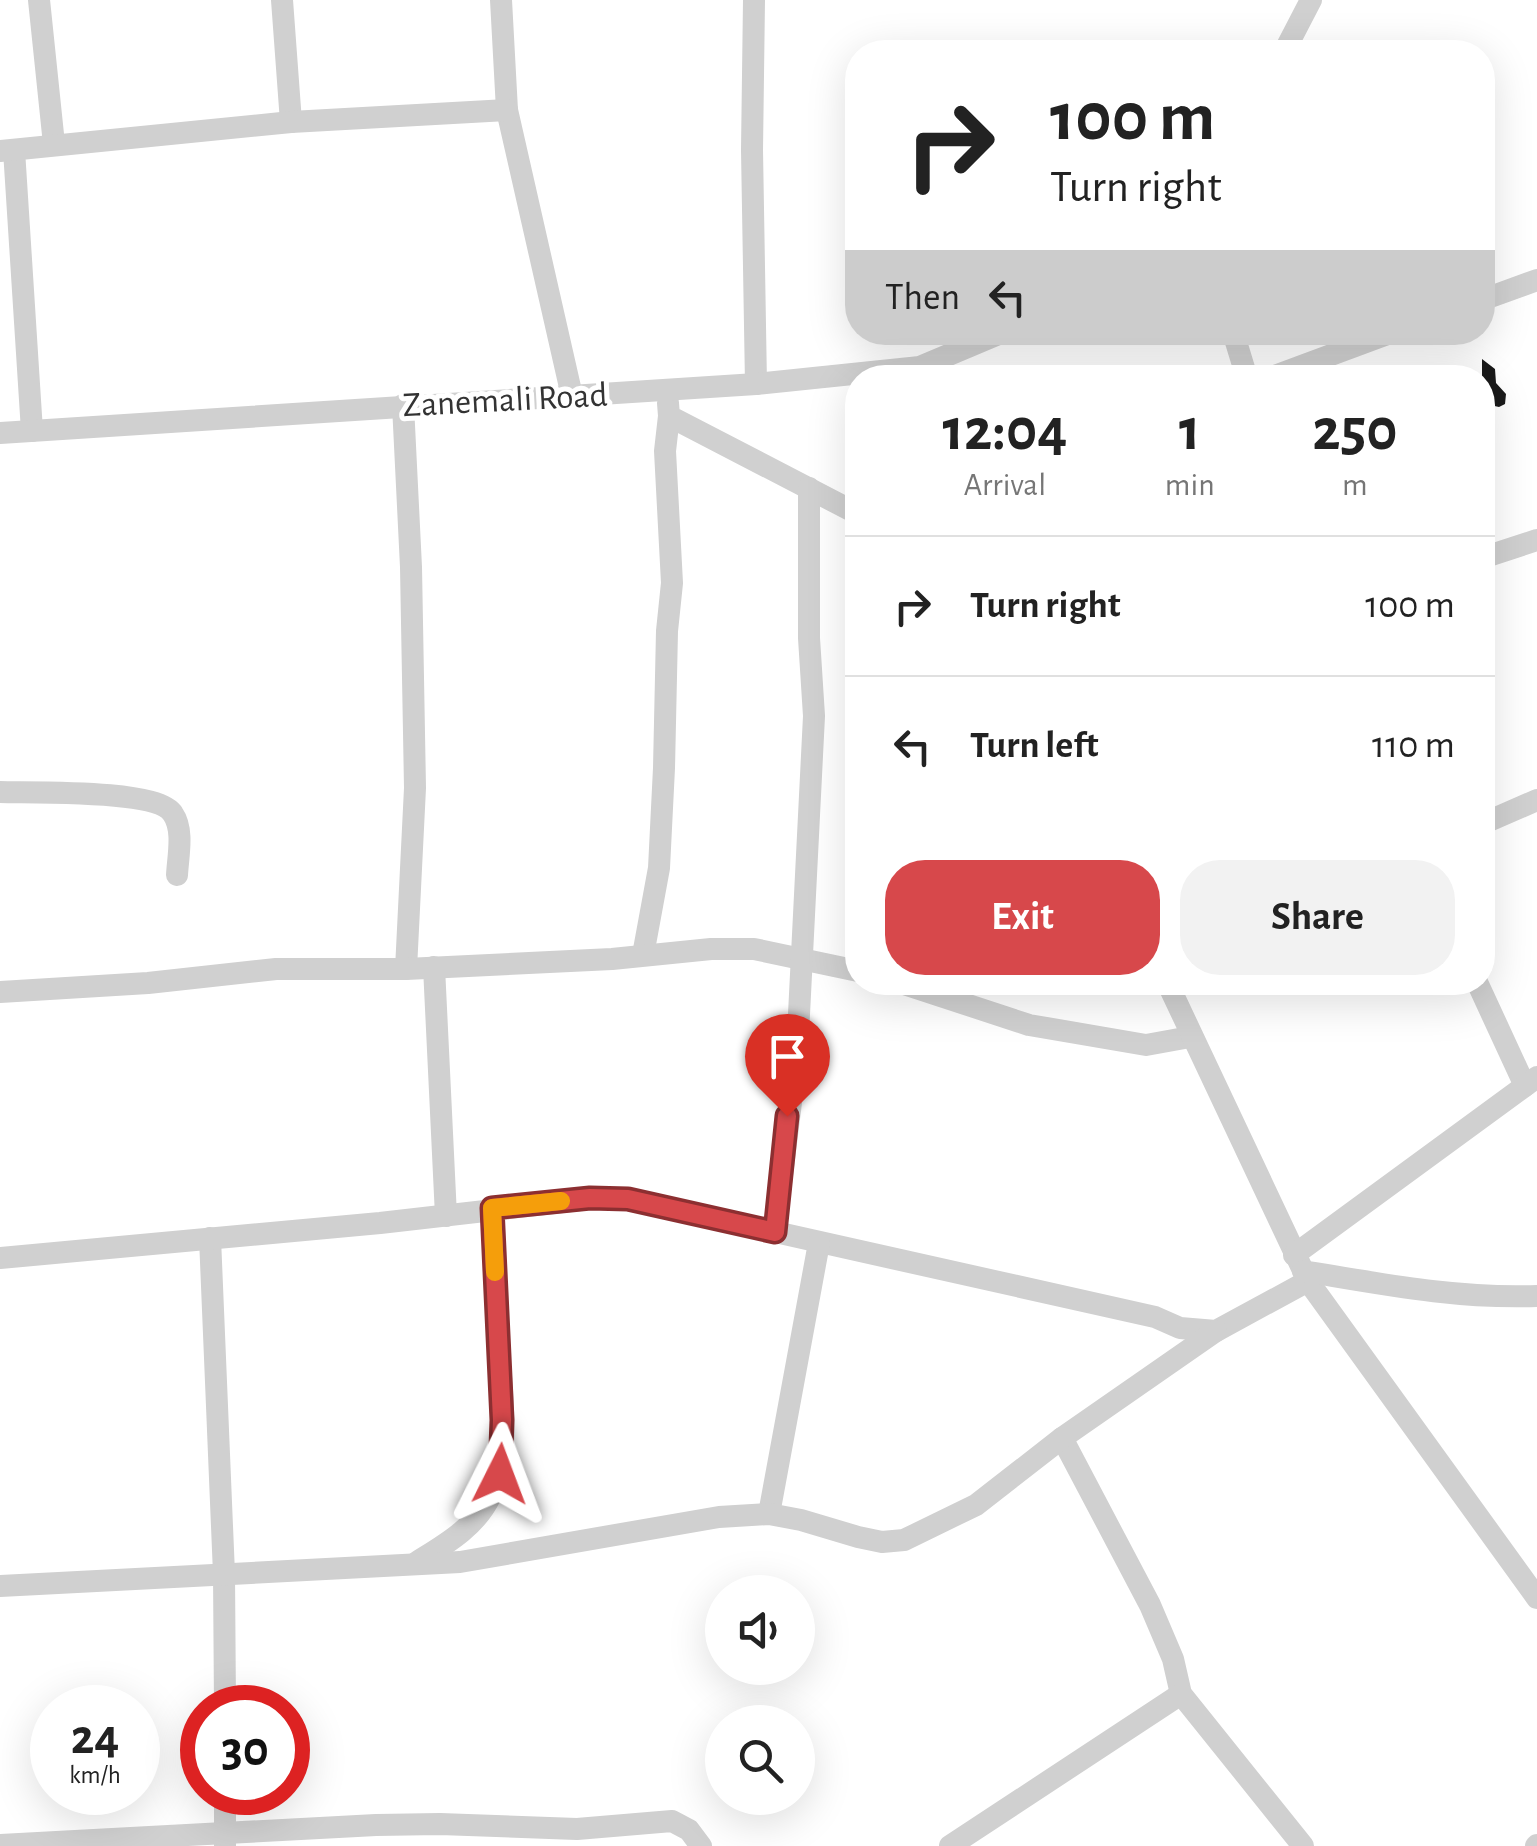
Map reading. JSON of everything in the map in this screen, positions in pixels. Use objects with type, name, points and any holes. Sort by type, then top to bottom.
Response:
[{"type":"street","points":[[39,0],[54,144]]},
{"type":"street","points":[[282,0],[291,122]]},
{"type":"street","points":[[501,0],[507,110],[572,396]]},
{"type":"street","points":[[754,0],[756,384]]},
{"type":"street","points":[[1290,40],[1312,0]]},
{"type":"street","points":[[32,430],[7,150],[291,122],[507,110]]},
{"type":"street","points":[[1495,295],[1537,280]]},
{"type":"street","name":"Zanemali Road","points":[[925,365],[972,345]]},
{"type":"street","points":[[1304,365],[1358,345]]},
{"type":"street","name":"Zanemali Road","points":[[0,433],[756,384],[845,375]]},
{"type":"street","points":[[643,955],[659,868],[672,583],[665,451],[667,390]]},
{"type":"street","points":[[402,405],[411,567],[414,788],[406,969]]},
{"type":"street","points":[[669,416],[845,507]]},
{"type":"street","points":[[775,1232],[796,1054],[814,716],[809,638],[810,488]]},
{"type":"street","points":[[1495,554],[1537,540]]},
{"type":"street","points":[[0,792],[137,797],[166,805],[178,822],[177,875]]},
{"type":"street","points":[[1495,818],[1537,800]]},
{"type":"street","points":[[0,992],[148,983],[276,969],[406,969],[754,948],[845,968]]},
{"type":"street","points":[[434,967],[446,1216]]},
{"type":"street","points":[[939,995],[1030,1024],[1146,1045],[1190,1037]]},
{"type":"street","points":[[1174,995],[1301,1269],[1537,1598]]},
{"type":"street","points":[[0,1586],[460,1562],[719,1517],[768,1514],[882,1542],[904,1540],[976,1505],[1062,1438],[1301,1269],[1531,1082],[1484,995]]},
{"type":"street","points":[[0,1258],[446,1216],[590,1198],[628,1199],[1155,1317],[1180,1328],[1216,1330]]},
{"type":"street","points":[[413,1564],[473,1522],[490,1500],[500,1474],[502,1420],[492,1208]]},
{"type":"street","points":[[210,1238],[225,1685]]},
{"type":"street","points":[[768,1514],[819,1244]]},
{"type":"street","points":[[1301,1269],[1410,1291],[1537,1296]]},
{"type":"street","points":[[1062,1438],[1150,1605],[1173,1659],[1180,1694],[1303,1846]]},
{"type":"street","points":[[950,1846],[1180,1694]]},
{"type":"street","points":[[0,1846],[225,1840],[440,1824],[607,1828],[672,1822],[689,1830],[702,1846]]},
{"type":"building","points":[[1495,369],[1496,383],[1506,394],[1505,404],[1495,406]]},
{"type":"slow traffic","points":[[495,1272],[492,1208],[561,1201]]},
{"type":"route","points":[[500,1474],[502,1420],[492,1208],[590,1198],[628,1199],[775,1232],[787,1116]]}]
